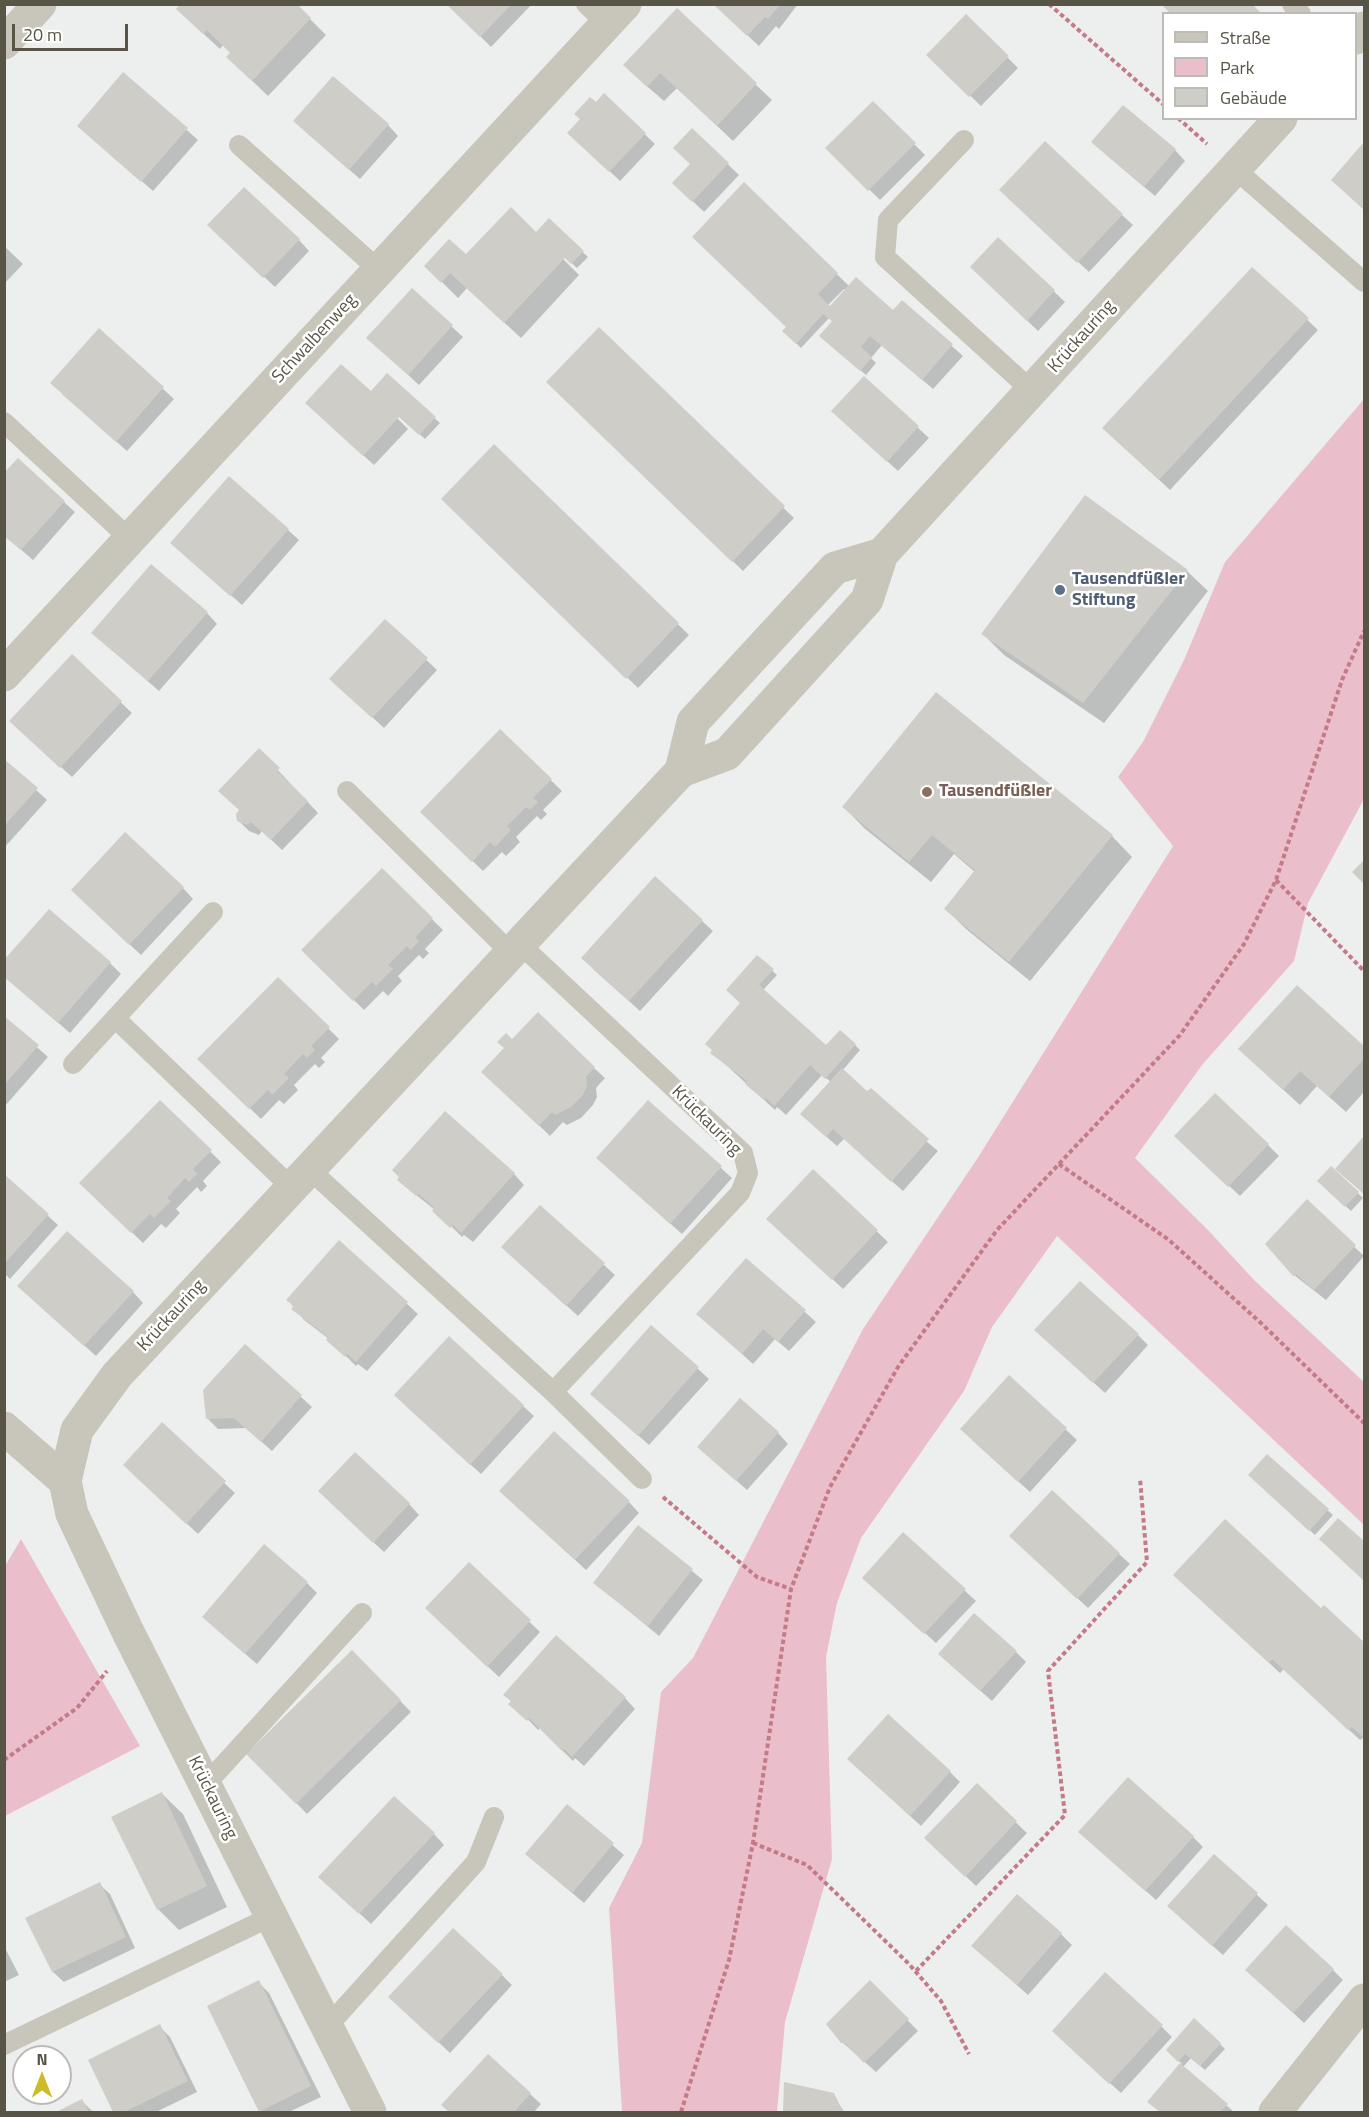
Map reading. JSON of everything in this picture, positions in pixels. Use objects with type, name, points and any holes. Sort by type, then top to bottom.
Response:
[{"type":"street","points":[[4,43],[40,4]]},
{"type":"street","name":"Schwalbenweg","points":[[4,675],[379,270],[606,11]]},
{"type":"street","name":"Krückauring","points":[[370,2112],[270,1917],[72,1514],[65,1480],[77,1430],[117,1374],[517,949],[681,771],[727,754],[867,600],[882,554],[1279,120]]},
{"type":"street","name":"Krückauring","points":[[681,771],[693,722],[835,568],[882,554]]},
{"type":"street","points":[[4,1428],[65,1480]]},
{"type":"street","points":[[1275,2112],[1365,2000]]},
{"type":"lane","points":[[964,140],[888,220],[885,257],[1032,391]]},
{"type":"lane","points":[[240,145],[379,270]]},
{"type":"lane","points":[[1235,169],[1365,282]]},
{"type":"lane","points":[[4,422],[130,539]]},
{"type":"lane","points":[[347,791],[517,949]]},
{"type":"lane","points":[[73,1064],[213,912]]},
{"type":"lane","name":"Krückauring","points":[[517,949],[743,1154],[748,1173],[740,1193],[553,1392]]},
{"type":"lane","points":[[115,1018],[553,1392],[642,1479]]},
{"type":"lane","points":[[206,1784],[362,1613]]},
{"type":"lane","points":[[326,2028],[477,1862],[494,1817]]},
{"type":"lane","points":[[4,2045],[270,1917]]},
{"type":"path","points":[[1049,4],[1162,103]]},
{"type":"path","points":[[681,2112],[729,1960],[753,1844],[791,1589],[830,1487],[898,1367],[997,1230],[1180,1035],[1244,944],[1276,880],[1339,691],[1365,631]]},
{"type":"path","points":[[1276,880],[1365,971]]},
{"type":"path","points":[[1059,1164],[1169,1240],[1263,1325],[1365,1424]]},
{"type":"path","points":[[916,1971],[1065,1815],[1048,1671],[1147,1562],[1140,1478]]},
{"type":"path","points":[[642,1479],[757,1577],[791,1589]]},
{"type":"path","points":[[4,1760],[77,1708],[108,1671],[128,1632]]},
{"type":"path","points":[[753,1844],[807,1865],[916,1971],[941,2001],[969,2054]]},
{"type":"green space","points":[[1364,399],[1364,799],[1308,903],[1294,961],[1202,1065],[1135,1158],[1207,1229],[1255,1281],[1364,1382],[1364,1525],[1057,1236],[992,1327],[964,1391],[861,1538],[837,1603],[826,1657],[832,1859],[785,2022],[777,2112],[622,2112],[609,1908],[642,1843],[661,1692],[693,1658],[863,1329],[977,1159],[1173,846],[1118,777],[1143,742],[1184,660],[1225,562]]},
{"type":"green space","points":[[21,1539],[140,1746],[5,1816],[5,1566]]},
{"type":"building","points":[[180,4],[297,4],[311,18],[252,81],[226,57],[230,53],[207,30],[203,34],[176,9]]},
{"type":"building","points":[[446,4],[512,4],[480,37]]},
{"type":"building","points":[[713,4],[781,4],[768,19],[765,17],[747,36]]},
{"type":"building","points":[[1161,4],[1252,4],[1260,12],[1169,12]]},
{"type":"building","points":[[677,8],[757,83],[717,126],[660,73],[647,87],[623,65]]},
{"type":"building","points":[[966,14],[1009,56],[969,97],[926,55]]},
{"type":"building","points":[[123,72],[188,128],[141,182],[77,126]]},
{"type":"building","points":[[333,76],[389,124],[349,170],[293,121]]},
{"type":"building","points":[[604,93],[646,133],[609,172],[567,133],[580,119],[574,114],[590,97],[596,102]]},
{"type":"building","points":[[873,101],[916,143],[868,191],[825,148]]},
{"type":"building","points":[[1123,105],[1176,149],[1144,187],[1091,142]]},
{"type":"building","points":[[692,128],[729,163],[692,202],[672,183],[690,164],[673,148]]},
{"type":"building","points":[[1045,141],[1123,214],[1077,263],[999,190]]},
{"type":"building","points":[[1364,142],[1364,210],[1331,180]]},
{"type":"building","points":[[744,182],[838,273],[818,294],[830,306],[856,277],[893,310],[902,300],[953,344],[922,380],[870,336],[861,347],[872,357],[860,371],[819,336],[832,321],[823,314],[796,344],[782,331],[786,327],[692,237]]},
{"type":"building","points":[[244,187],[300,239],[263,278],[207,225]]},
{"type":"building","points":[[511,207],[536,232],[549,218],[584,251],[571,264],[565,258],[504,323],[450,273],[441,283],[424,266],[449,239],[466,254]]},
{"type":"building","points":[[998,237],[1055,290],[1027,321],[970,267]]},
{"type":"building","points":[[1252,267],[1309,318],[1159,480],[1102,428]]},
{"type":"building","points":[[412,288],[453,325],[408,375],[366,338]]},
{"type":"building","points":[[599,327],[785,506],[732,562],[546,382]]},
{"type":"building","points":[[99,328],[164,387],[116,442],[50,383]]},
{"type":"building","points":[[341,364],[371,391],[387,373],[436,417],[419,435],[399,417],[363,456],[305,403]]},
{"type":"building","points":[[864,376],[919,426],[887,462],[831,411]]},
{"type":"building","points":[[494,444],[679,623],[626,679],[441,499]]},
{"type":"building","points":[[18,458],[65,501],[21,550],[4,536],[4,473]]},
{"type":"building","points":[[229,476],[289,529],[230,596],[170,543]]},
{"type":"building","points":[[1085,495],[1188,570],[1083,703],[981,634]]},
{"type":"building","points":[[151,564],[208,612],[148,681],[91,633]]},
{"type":"building","points":[[385,619],[428,658],[372,718],[329,679]]},
{"type":"building","points":[[72,654],[122,701],[60,768],[9,721]]},
{"type":"building","points":[[936,692],[1113,835],[1009,962],[944,909],[975,870],[932,835],[909,862],[842,807]]},
{"type":"building","points":[[500,729],[552,779],[533,798],[538,802],[530,810],[526,807],[507,826],[511,830],[495,847],[490,842],[472,862],[420,812]]},
{"type":"building","points":[[259,748],[280,768],[277,771],[308,801],[271,840],[251,822],[247,825],[237,821],[236,814],[239,810],[218,791]]},
{"type":"building","points":[[4,759],[38,788],[4,826]]},
{"type":"building","points":[[125,832],[184,887],[129,945],[71,890]]},
{"type":"building","points":[[1364,860],[1364,884],[1352,872]]},
{"type":"building","points":[[382,868],[433,918],[415,938],[419,941],[411,950],[407,946],[388,965],[393,969],[376,986],[372,982],[353,1001],[301,950]]},
{"type":"building","points":[[655,876],[703,920],[629,1001],[581,958]]},
{"type":"building","points":[[49,909],[111,962],[58,1023],[4,977],[4,960]]},
{"type":"building","points":[[757,955],[774,969],[759,985],[826,1045],[840,1030],[856,1044],[825,1079],[810,1065],[774,1106],[745,1084],[747,1081],[710,1053],[712,1050],[705,1044],[740,1003],[726,990]]},
{"type":"building","points":[[278,977],[330,1027],[311,1046],[315,1050],[307,1058],[303,1054],[284,1074],[289,1078],[272,1095],[268,1090],[249,1109],[197,1059]]},
{"type":"building","points":[[1297,985],[1364,1046],[1364,1059],[1329,1097],[1300,1071],[1283,1090],[1238,1049]]},
{"type":"building","points":[[538,1012],[595,1067],[586,1077],[587,1086],[583,1095],[571,1107],[555,1115],[552,1112],[539,1126],[481,1072],[504,1048],[497,1042],[506,1033],[512,1039]]},
{"type":"building","points":[[4,1016],[39,1045],[4,1085]]},
{"type":"building","points":[[842,1068],[867,1091],[871,1088],[929,1139],[891,1182],[833,1129],[826,1137],[800,1114]]},
{"type":"building","points":[[1215,1093],[1269,1144],[1228,1187],[1174,1136]]},
{"type":"building","points":[[160,1100],[212,1150],[193,1169],[197,1174],[189,1182],[185,1178],[167,1198],[171,1201],[154,1218],[150,1214],[131,1233],[79,1183]]},
{"type":"building","points":[[648,1100],[722,1166],[670,1224],[596,1158]]},
{"type":"building","points":[[445,1111],[515,1173],[461,1233],[453,1225],[450,1228],[432,1211],[434,1208],[427,1201],[418,1194],[416,1196],[397,1180],[399,1177],[392,1170]]},
{"type":"building","points":[[1364,1136],[1364,1194],[1335,1169]]},
{"type":"building","points":[[1331,1166],[1359,1192],[1345,1207],[1317,1181]]},
{"type":"building","points":[[813,1169],[878,1230],[832,1280],[766,1219]]},
{"type":"building","points":[[5,1175],[49,1214],[5,1263]]},
{"type":"building","points":[[1307,1199],[1356,1245],[1314,1290],[1297,1275],[1293,1276],[1265,1244]]},
{"type":"building","points":[[540,1205],[605,1263],[566,1306],[501,1247]]},
{"type":"building","points":[[67,1231],[134,1291],[84,1346],[17,1286]]},
{"type":"building","points":[[339,1240],[408,1302],[356,1362],[347,1354],[345,1357],[326,1340],[328,1337],[291,1309],[294,1306],[286,1300]]},
{"type":"building","points":[[746,1258],[806,1310],[778,1342],[763,1329],[742,1354],[696,1314]]},
{"type":"building","points":[[1080,1281],[1139,1334],[1093,1383],[1034,1330]]},
{"type":"building","points":[[651,1325],[699,1367],[638,1436],[590,1394]]},
{"type":"building","points":[[449,1336],[524,1405],[470,1465],[394,1395]]},
{"type":"building","points":[[245,1344],[302,1395],[261,1442],[234,1418],[206,1419],[203,1390]]},
{"type":"building","points":[[1009,1375],[1067,1428],[1018,1482],[960,1429]]},
{"type":"building","points":[[740,1398],[779,1432],[736,1481],[697,1447]]},
{"type":"building","points":[[162,1422],[226,1481],[186,1524],[123,1465]]},
{"type":"building","points":[[554,1431],[630,1501],[575,1560],[499,1491]]},
{"type":"building","points":[[355,1452],[410,1503],[373,1543],[318,1491]]},
{"type":"building","points":[[1267,1454],[1329,1509],[1309,1531],[1248,1475]]},
{"type":"building","points":[[1052,1490],[1120,1553],[1077,1599],[1009,1536]]},
{"type":"building","points":[[1338,1518],[1364,1541],[1364,1581],[1319,1539]]},
{"type":"building","points":[[1225,1519],[1321,1608],[1324,1605],[1364,1642],[1364,1738],[1352,1727],[1348,1730],[1272,1659],[1269,1663],[1173,1575]]},
{"type":"building","points":[[638,1525],[693,1569],[648,1626],[593,1583]]},
{"type":"building","points":[[903,1532],[966,1589],[924,1634],[862,1578]]},
{"type":"building","points":[[264,1544],[308,1582],[245,1654],[202,1617]]},
{"type":"building","points":[[469,1562],[531,1620],[487,1667],[425,1608]]},
{"type":"building","points":[[974,1613],[1017,1651],[980,1691],[938,1654]]},
{"type":"building","points":[[556,1635],[626,1697],[572,1757],[564,1749],[562,1751],[529,1718],[527,1721],[508,1704],[511,1701],[503,1695]]},
{"type":"building","points":[[352,1650],[401,1700],[296,1804],[246,1754]]},
{"type":"building","points":[[888,1714],[951,1771],[910,1816],[847,1759]]},
{"type":"building","points":[[1128,1777],[1194,1836],[1145,1891],[1078,1832]]},
{"type":"building","points":[[977,1783],[1017,1821],[965,1877],[924,1838]]},
{"type":"building","points":[[162,1792],[207,1886],[157,1910],[111,1817]]},
{"type":"building","points":[[394,1796],[435,1833],[359,1914],[318,1877]]},
{"type":"building","points":[[567,1804],[614,1843],[572,1893],[525,1854]]},
{"type":"building","points":[[1214,1854],[1258,1893],[1212,1946],[1167,1906]]},
{"type":"building","points":[[100,1882],[126,1937],[52,1972],[25,1918]]},
{"type":"building","points":[[1017,1894],[1062,1933],[1017,1985],[971,1946]]},
{"type":"building","points":[[1286,1925],[1334,1969],[1293,2013],[1245,1970]]},
{"type":"building","points":[[453,1928],[503,1974],[438,2043],[388,1997]]},
{"type":"building","points":[[1105,1972],[1163,2025],[1109,2084],[1052,2031]]},
{"type":"building","points":[[259,1980],[311,2086],[259,2112],[207,2006]]},
{"type":"building","points":[[870,1980],[909,2019],[864,2063],[845,2043],[841,2043],[826,2024]]},
{"type":"building","points":[[1194,2018],[1221,2043],[1200,2066],[1185,2054],[1178,2062],[1166,2050]]},
{"type":"building","points":[[160,2024],[188,2081],[124,2112],[113,2112],[88,2060]]},
{"type":"building","points":[[488,2054],[531,2093],[514,2112],[449,2112],[441,2105]]},
{"type":"building","points":[[1180,2063],[1228,2104],[1220,2112],[1160,2112],[1147,2102]]},
{"type":"building","points":[[784,2082],[834,2093],[843,2112],[783,2112]]},
{"type":"building","points":[[82,2099],[89,2112],[56,2112]]},
{"type":"place","name":"Tausendfüßler Stiftung","points":[[1060,590]]},
{"type":"place","name":"Tausendfüßler","points":[[927,792]]}]
